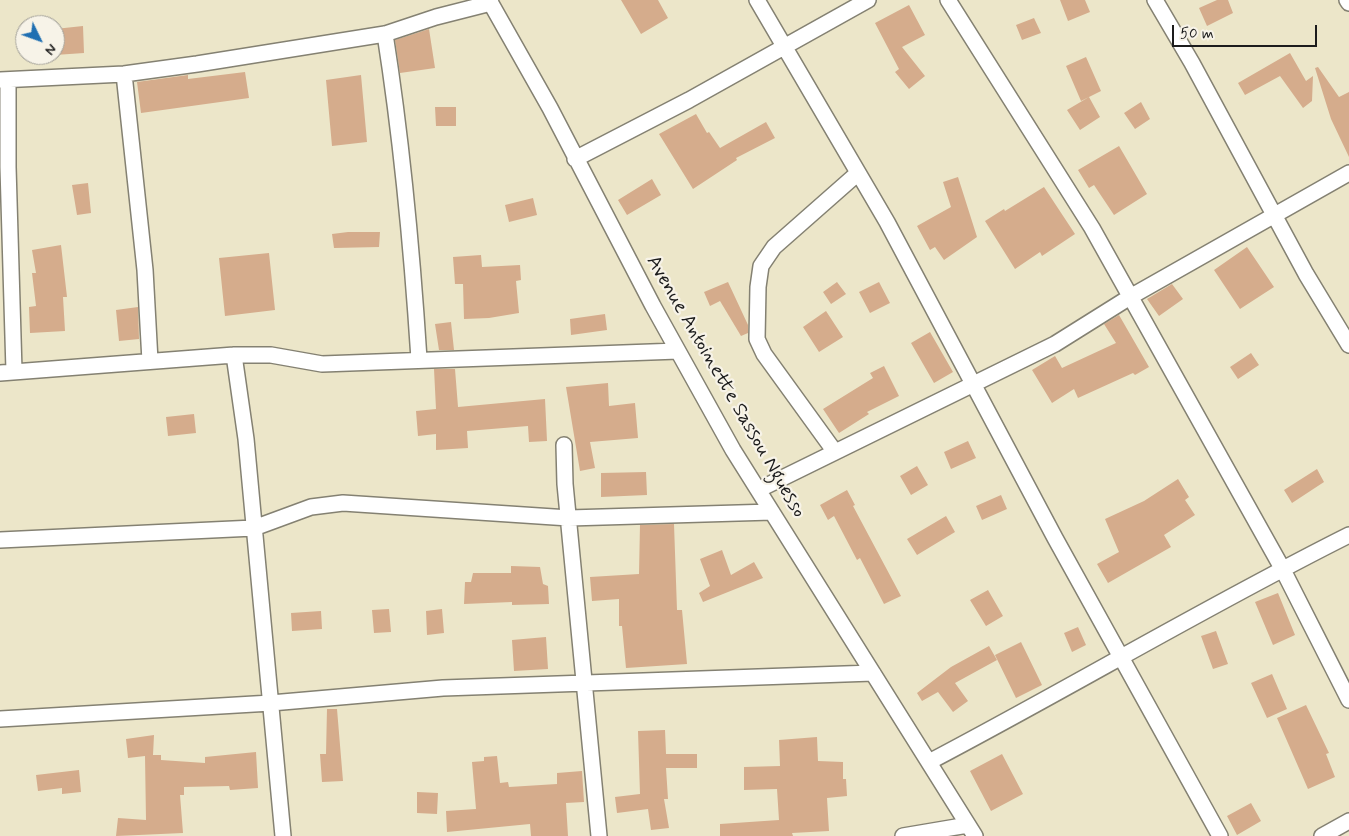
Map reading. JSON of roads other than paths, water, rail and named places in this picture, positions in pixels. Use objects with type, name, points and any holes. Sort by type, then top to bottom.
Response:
[{"type":"street","points":[[757,0],[887,222],[972,386],[1220,836]]},
{"type":"street","points":[[575,158],[784,49],[868,0]]},
{"type":"street","points":[[948,0],[1092,228],[1282,568],[1349,700]]},
{"type":"street","points":[[1155,0],[1192,63],[1273,216],[1349,345]]},
{"type":"street","points":[[490,2],[385,34],[124,74],[4,80],[8,166],[7,372],[234,355],[271,355],[322,364],[678,351]]},
{"type":"street","name":"Avenue Antoinette Sassou Nguesso","points":[[490,2],[550,108],[678,351],[758,490],[971,830]]},
{"type":"street","points":[[385,34],[395,98],[412,252],[419,359]]},
{"type":"street","points":[[124,74],[145,270],[150,361]]},
{"type":"street","points":[[835,452],[757,339],[758,287],[761,266],[774,247],[858,173]]},
{"type":"street","points":[[758,490],[1055,344],[1130,297],[1349,173]]},
{"type":"street","points":[[234,355],[246,439],[283,836]]},
{"type":"street","points":[[564,445],[583,682],[598,836]]},
{"type":"street","points":[[0,540],[254,528],[311,508],[343,502],[569,518],[772,512]]},
{"type":"street","points":[[929,762],[1122,658],[1282,568],[1349,535]]},
{"type":"street","points":[[0,719],[271,703],[443,688],[873,673]]},
{"type":"street","points":[[1322,836],[1349,821]]},
{"type":"street","points":[[903,836],[971,830]]}]
